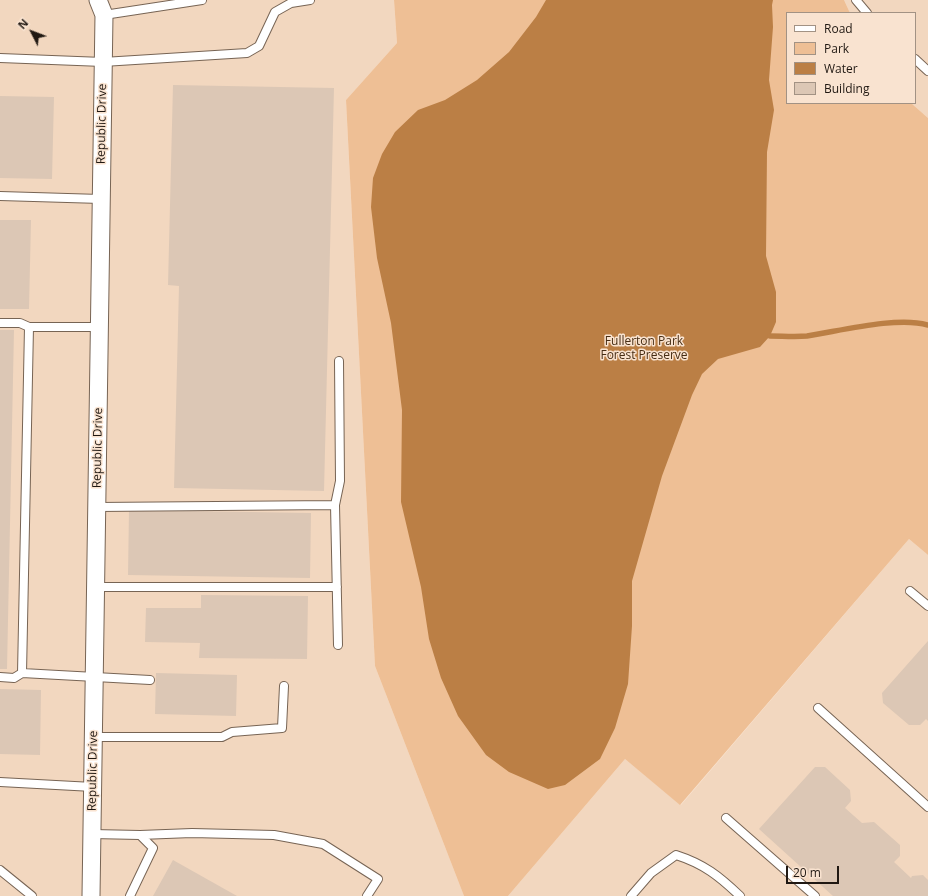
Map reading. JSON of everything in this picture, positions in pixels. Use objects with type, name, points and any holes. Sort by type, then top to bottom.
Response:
[{"type":"street","name":"Republic Drive","points":[[91,896],[103,62],[101,8]]},
{"type":"lane","points":[[101,8],[202,0]]},
{"type":"lane","points":[[0,58],[103,62],[247,53],[260,46],[275,12],[291,2],[310,0]]},
{"type":"lane","points":[[856,0],[866,12]]},
{"type":"lane","points":[[916,60],[928,71]]},
{"type":"lane","points":[[0,196],[101,199]]},
{"type":"lane","points":[[0,323],[20,323],[29,327],[99,327]]},
{"type":"lane","points":[[22,673],[29,327]]},
{"type":"lane","points":[[338,645],[335,505],[340,481],[339,361]]},
{"type":"lane","points":[[97,507],[335,505]]},
{"type":"lane","points":[[96,588],[337,587]]},
{"type":"lane","points":[[910,591],[928,606]]},
{"type":"lane","points":[[0,677],[14,678],[22,673],[150,680]]},
{"type":"lane","points":[[93,737],[222,737],[232,732],[282,728],[284,686]]},
{"type":"lane","points":[[818,708],[928,807]]},
{"type":"lane","points":[[0,782],[93,787]]},
{"type":"lane","points":[[726,818],[814,896]]},
{"type":"lane","points":[[92,834],[192,833],[274,835],[323,844],[378,879],[367,896]]},
{"type":"lane","points":[[130,896],[152,848],[140,834]]},
{"type":"lane","points":[[630,896],[651,873],[676,855],[693,860],[715,872],[740,896]]},
{"type":"lane","points":[[0,870],[32,896]]},
{"type":"shaded area","points":[[0,0],[394,0],[397,43],[346,100],[375,666],[464,896],[0,896]]},
{"type":"shaded area","points":[[844,0],[928,0],[928,118],[912,104],[916,104],[916,12],[850,12]]},
{"type":"shaded area","points":[[909,539],[928,555],[928,896],[508,896],[625,759],[681,805]]},
{"type":"green space","name":"Fullerton Park Forest Preserve","points":[[394,0],[844,0],[850,12],[786,12],[786,104],[912,104],[928,118],[928,555],[909,539],[680,805],[625,759],[508,896],[464,896],[375,666],[346,100],[397,43]]},
{"type":"water","points":[[546,0],[773,0],[773,27],[769,80],[774,110],[767,152],[766,256],[776,292],[776,322],[770,336],[760,347],[718,359],[702,374],[692,395],[662,476],[632,581],[632,626],[628,684],[615,728],[600,759],[565,785],[548,789],[509,772],[486,755],[458,716],[441,678],[429,639],[421,587],[401,502],[402,410],[391,323],[377,258],[371,207],[373,178],[382,154],[395,132],[418,110],[445,100],[477,80],[509,52],[536,17]]},
{"type":"building","points":[[173,85],[334,88],[324,491],[174,488],[179,286],[168,285]]},
{"type":"building","points":[[0,96],[54,97],[52,179],[0,178]]},
{"type":"building","points":[[0,220],[31,220],[29,309],[0,309]]},
{"type":"building","points":[[0,330],[14,330],[7,669],[0,669]]},
{"type":"building","points":[[129,510],[311,513],[310,578],[128,575]]},
{"type":"building","points":[[201,595],[308,596],[307,659],[199,658],[200,643],[145,642],[146,608],[201,608]]},
{"type":"building","points":[[928,641],[928,721],[926,719],[920,725],[909,725],[883,703],[882,693]]},
{"type":"building","points":[[156,673],[237,675],[236,716],[155,714]]},
{"type":"building","points":[[0,689],[41,690],[40,755],[0,754]]},
{"type":"building","points":[[815,767],[825,767],[850,790],[851,801],[845,808],[862,823],[874,822],[900,845],[900,856],[894,862],[911,878],[912,876],[923,875],[928,880],[928,896],[833,896],[759,829]]},
{"type":"building","points":[[173,860],[237,896],[153,896]]},
{"type":"waterway","points":[[770,336],[807,336],[885,323],[901,322],[928,325]]}]
